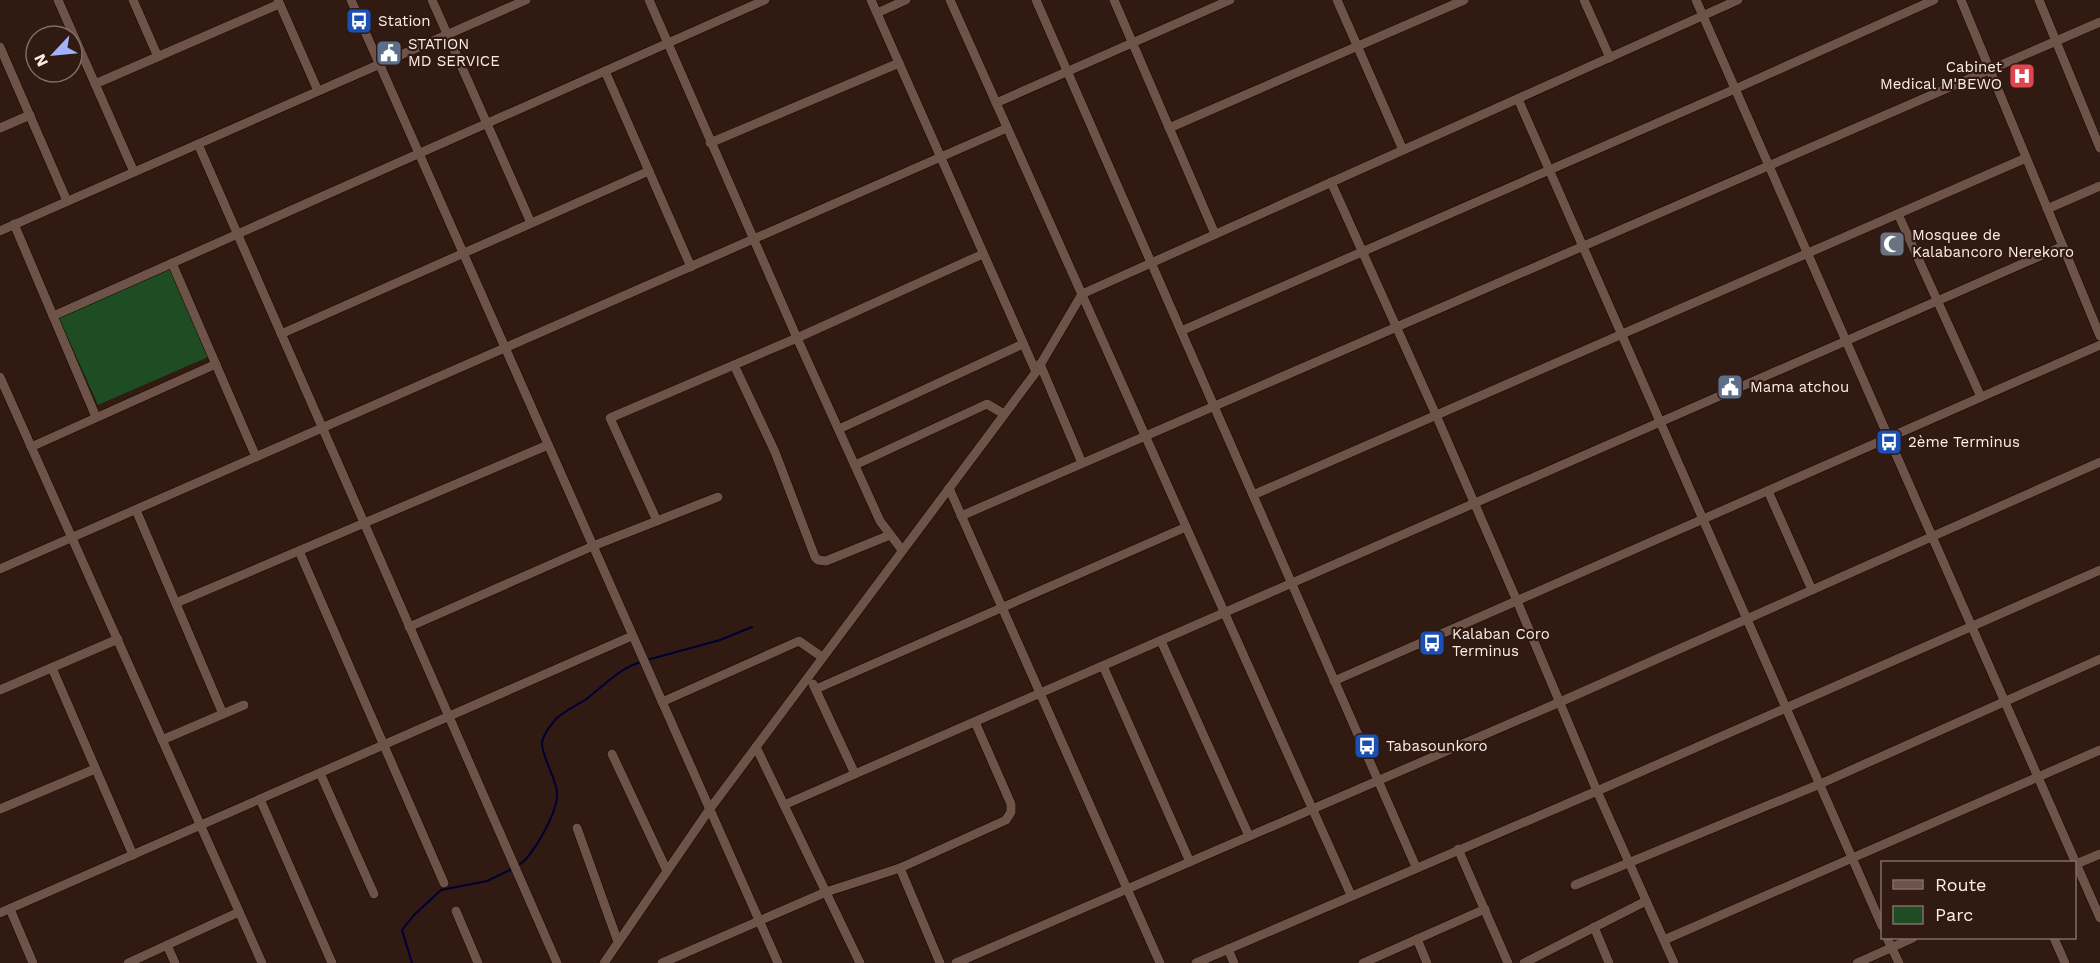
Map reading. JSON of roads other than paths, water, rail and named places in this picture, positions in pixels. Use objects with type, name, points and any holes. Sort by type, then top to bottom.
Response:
[{"type":"street","points":[[58,0],[134,172]]},
{"type":"street","points":[[133,0],[158,57]]},
{"type":"street","points":[[351,0],[778,963]]},
{"type":"street","points":[[432,0],[531,223]]},
{"type":"street","points":[[0,231],[526,0]]},
{"type":"street","points":[[649,0],[838,429],[880,520],[902,550]]},
{"type":"street","points":[[53,316],[765,0]]},
{"type":"street","points":[[871,0],[1023,344],[1038,368],[1082,463]]},
{"type":"street","points":[[877,13],[906,0]]},
{"type":"street","points":[[950,0],[1351,896]]},
{"type":"street","points":[[1036,0],[1416,867]]},
{"type":"street","points":[[1114,0],[1215,234]]},
{"type":"street","points":[[996,103],[1230,0]]},
{"type":"street","points":[[1337,0],[1403,150]]},
{"type":"street","points":[[1169,128],[1464,0]]},
{"type":"street","points":[[1584,0],[1610,58]]},
{"type":"street","points":[[1696,0],[2074,861]]},
{"type":"street","points":[[604,963],[709,810],[1038,368],[1082,294],[1738,0]]},
{"type":"street","points":[[1181,331],[1934,0]]},
{"type":"street","points":[[1961,0],[2100,336]]},
{"type":"street","points":[[2039,0],[2100,148]]},
{"type":"street","points":[[95,84],[278,2],[318,91]]},
{"type":"street","points":[[961,516],[2100,22]]},
{"type":"street","points":[[0,47],[67,201]]},
{"type":"street","points":[[710,142],[899,63]]},
{"type":"street","points":[[605,71],[691,267]]},
{"type":"street","points":[[1518,99],[1881,924]]},
{"type":"street","points":[[0,128],[30,115]]},
{"type":"street","points":[[1,566],[136,510],[1007,128]]},
{"type":"street","points":[[198,144],[557,963]]},
{"type":"street","points":[[1253,495],[2026,158]]},
{"type":"street","points":[[281,334],[649,171]]},
{"type":"street","points":[[1331,182],[1436,415],[1597,791],[1674,963]]},
{"type":"street","points":[[2048,209],[2100,186]]},
{"type":"street","points":[[1898,214],[1981,398]]},
{"type":"street","points":[[14,225],[96,417]]},
{"type":"street","points":[[784,805],[2063,246]]},
{"type":"street","points":[[657,521],[610,418],[797,339],[983,254]]},
{"type":"street","points":[[172,262],[256,457]]},
{"type":"street","points":[[838,429],[1023,344]]},
{"type":"street","points":[[1334,681],[2100,345]]},
{"type":"street","points":[[31,447],[216,364]]},
{"type":"street","points":[[734,365],[775,452],[815,557],[826,561],[890,535]]},
{"type":"street","points":[[0,377],[262,963]]},
{"type":"street","points":[[855,465],[987,404],[1005,414]]},
{"type":"street","points":[[176,603],[548,445]]},
{"type":"street","points":[[956,963],[1560,702],[2100,462]]},
{"type":"street","points":[[949,488],[1160,963]]},
{"type":"street","points":[[1768,491],[1812,590]]},
{"type":"street","points":[[409,627],[593,546],[718,497]]},
{"type":"street","points":[[136,510],[223,714]]},
{"type":"street","points":[[816,689],[1186,527]]},
{"type":"street","points":[[299,551],[444,883]]},
{"type":"street","points":[[1196,963],[1597,791],[2100,570]]},
{"type":"street","points":[[33,963],[5,911],[632,636]]},
{"type":"street","points":[[0,690],[118,639]]},
{"type":"street","points":[[662,702],[799,641],[822,657]]},
{"type":"street","points":[[1161,641],[1249,836]]},
{"type":"street","points":[[1575,885],[1820,784],[2100,659]]},
{"type":"street","points":[[1103,666],[1190,862]]},
{"type":"street","points":[[52,668],[133,855]]},
{"type":"street","points":[[808,676],[855,774]]},
{"type":"street","points":[[162,740],[244,705]]},
{"type":"street","points":[[662,963],[826,892],[900,868],[1006,820],[1011,804],[975,722]]},
{"type":"street","points":[[756,747],[860,963]]},
{"type":"street","points":[[1664,940],[2100,750]]},
{"type":"street","points":[[612,754],[667,871]]},
{"type":"street","points":[[0,809],[95,769]]},
{"type":"street","points":[[320,773],[374,894]]},
{"type":"street","points":[[260,799],[332,963]]},
{"type":"street","points":[[577,828],[618,942]]},
{"type":"street","points":[[1458,849],[1508,963]]},
{"type":"street","points":[[2076,864],[2100,854]]},
{"type":"street","points":[[2076,866],[2100,918]]},
{"type":"street","points":[[900,868],[940,963]]},
{"type":"street","points":[[1524,963],[1646,901]]},
{"type":"street","points":[[1363,963],[1485,909]]},
{"type":"street","points":[[456,911],[478,963]]},
{"type":"street","points":[[128,963],[239,912]]},
{"type":"street","points":[[1594,927],[1609,963]]},
{"type":"street","points":[[1417,939],[1427,963]]},
{"type":"street","points":[[1888,939],[1899,963]]},
{"type":"street","points":[[1857,963],[1912,939]]},
{"type":"street","points":[[2054,939],[2065,963]]},
{"type":"street","points":[[167,945],[175,963]]},
{"type":"street","points":[[1228,949],[1234,963]]},
{"type":"waterway","points":[[647,660],[720,640],[752,627]]},
{"type":"waterway","points":[[517,866],[537,844],[554,810],[557,792],[542,741],[547,732],[561,714],[585,700],[618,673],[641,662]]},
{"type":"waterway","points":[[412,963],[402,930],[414,915],[441,890],[487,881],[512,869]]},
{"type":"place","name":"Station","points":[[359,21]]},
{"type":"place","name":"STATION MD SERVICE","points":[[389,53]]},
{"type":"place","name":"Cabinet Medical M'BEWO","points":[[2022,76]]},
{"type":"place","name":"Mosquee de Kalabancoro Nerekoro","points":[[1892,244]]},
{"type":"place","name":"Mama atchou","points":[[1730,387]]},
{"type":"place","name":"2ème Terminus","points":[[1889,442]]},
{"type":"place","name":"Kalaban Coro Terminus","points":[[1432,643]]},
{"type":"place","name":"Tabasounkoro","points":[[1367,746]]}]
